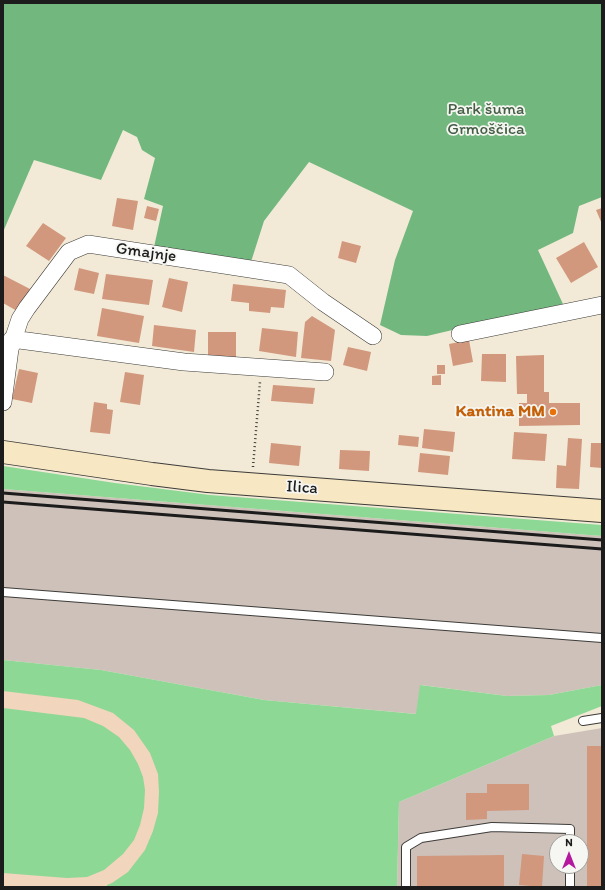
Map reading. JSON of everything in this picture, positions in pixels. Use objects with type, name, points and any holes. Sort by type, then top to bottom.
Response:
[{"type":"main road","name":"Ilica","points":[[3,452],[208,481],[602,511]]},
{"type":"street","name":"Gmajnje","points":[[3,402],[7,360],[12,340],[20,319],[69,252],[88,244],[289,275],[323,302],[373,336]]},
{"type":"street","points":[[460,334],[602,305]]},
{"type":"street","points":[[12,340],[184,362],[325,372]]},
{"type":"lane","points":[[3,592],[602,638]]},
{"type":"lane","points":[[583,721],[602,718]]},
{"type":"lane","points":[[406,887],[406,847],[421,838],[492,827],[570,829],[570,834]]},
{"type":"lane","points":[[570,874],[570,887]]},
{"type":"path","points":[[253,470],[261,368]]},
{"type":"shaded area","points":[[3,489],[602,536],[602,685],[549,695],[507,696],[421,685],[417,714],[264,700],[101,670],[3,660]]},
{"type":"shaded area","points":[[3,683],[169,714],[177,887],[3,887]]},
{"type":"shaded area","points":[[602,728],[602,887],[397,887],[399,802],[554,736]]},
{"type":"green space","name":"Park šuma Grmoščica","points":[[3,3],[602,3],[602,197],[579,206],[573,233],[538,250],[563,304],[427,336],[401,335],[380,325],[395,260],[413,211],[309,162],[264,221],[250,265],[154,247],[163,206],[144,199],[155,158],[142,150],[137,137],[123,130],[101,180],[34,160],[3,232]]},
{"type":"green space","points":[[3,466],[115,483],[210,495],[602,525],[602,536],[3,489]]},
{"type":"green space","points":[[3,660],[101,670],[264,700],[416,714],[420,685],[507,696],[549,695],[602,685],[602,706],[551,726],[554,736],[399,802],[397,887],[107,887],[107,885],[128,872],[145,850],[153,831],[158,813],[159,792],[158,774],[150,753],[134,730],[113,713],[78,700],[3,691]]},
{"type":"green space","points":[[3,708],[84,718],[103,726],[119,737],[130,750],[143,777],[145,790],[144,808],[140,825],[134,840],[123,854],[104,870],[87,877],[67,878],[3,873]]},
{"type":"building","points":[[117,198],[138,201],[133,230],[112,226]]},
{"type":"building","points":[[147,206],[159,209],[156,221],[144,218]]},
{"type":"building","points":[[602,208],[602,224],[596,210]]},
{"type":"building","points":[[43,223],[66,238],[49,261],[26,246]]},
{"type":"building","points":[[342,241],[361,246],[356,263],[338,258]]},
{"type":"building","points":[[584,242],[598,267],[571,283],[556,258]]},
{"type":"building","points":[[79,268],[99,273],[94,294],[74,290]]},
{"type":"building","points":[[106,274],[153,280],[149,305],[102,299]]},
{"type":"building","points":[[3,275],[30,289],[17,311],[3,303]]},
{"type":"building","points":[[169,278],[188,282],[182,312],[162,307]]},
{"type":"building","points":[[233,284],[286,290],[284,308],[271,307],[270,313],[249,311],[249,303],[231,301]]},
{"type":"building","points":[[102,308],[144,316],[139,343],[97,336]]},
{"type":"building","points":[[312,316],[335,330],[331,361],[301,358],[305,322]]},
{"type":"building","points":[[154,325],[196,330],[194,352],[152,346]]},
{"type":"building","points":[[262,328],[298,332],[296,357],[259,351]]},
{"type":"building","points":[[208,332],[236,332],[236,359],[208,359]]},
{"type":"building","points":[[469,340],[473,362],[453,366],[449,344]]},
{"type":"building","points":[[348,347],[371,352],[367,371],[343,365]]},
{"type":"building","points":[[482,354],[506,354],[506,382],[481,381]]},
{"type":"building","points":[[544,355],[544,392],[549,392],[549,403],[580,403],[580,425],[519,426],[519,403],[527,403],[527,394],[517,394],[516,356]]},
{"type":"building","points":[[437,365],[445,365],[445,374],[437,374]]},
{"type":"building","points":[[19,369],[38,373],[32,403],[12,399]]},
{"type":"building","points":[[125,372],[144,375],[140,405],[120,402]]},
{"type":"building","points":[[441,375],[441,385],[432,385],[432,376]]},
{"type":"building","points":[[273,385],[315,388],[313,404],[271,401]]},
{"type":"building","points":[[94,402],[107,404],[107,409],[113,410],[110,434],[90,432]]},
{"type":"building","points":[[424,429],[455,432],[453,452],[422,448]]},
{"type":"building","points":[[514,432],[547,434],[545,461],[512,459]]},
{"type":"building","points":[[399,435],[419,437],[418,447],[398,445]]},
{"type":"building","points":[[568,438],[582,439],[579,489],[556,488],[557,465],[566,466]]},
{"type":"building","points":[[271,443],[301,446],[299,466],[269,463]]},
{"type":"building","points":[[591,443],[602,443],[602,468],[590,467]]},
{"type":"building","points":[[340,450],[370,451],[369,471],[339,469]]},
{"type":"building","points":[[420,453],[450,456],[448,475],[418,472]]},
{"type":"building","points":[[587,746],[602,746],[602,887],[587,887],[587,874],[589,874],[589,834],[587,834]]},
{"type":"building","points":[[487,784],[529,784],[529,810],[487,811],[487,819],[466,820],[466,793],[487,793]]},
{"type":"building","points":[[522,854],[544,856],[542,887],[519,885]]},
{"type":"building","points":[[504,855],[504,887],[417,887],[417,856]]},
{"type":"railway","points":[[3,493],[602,540]]},
{"type":"railway","points":[[3,502],[602,549]]},
{"type":"place","name":"Kantina MM","points":[[553,412]]}]
